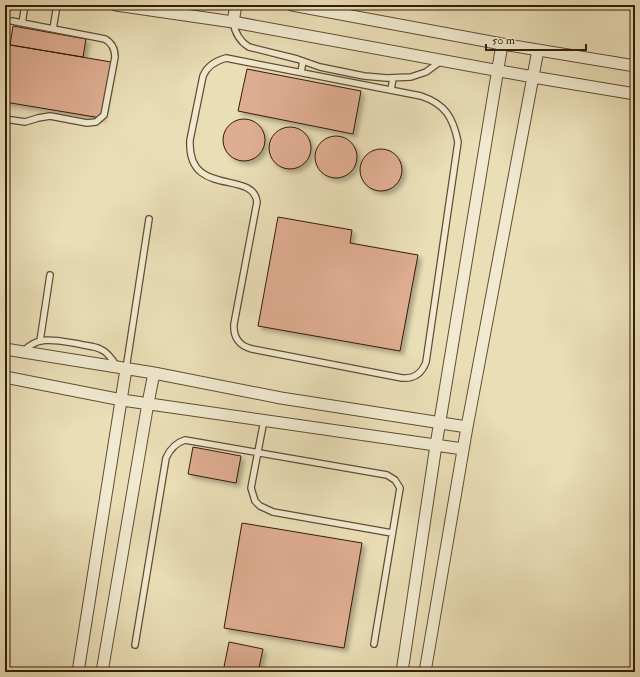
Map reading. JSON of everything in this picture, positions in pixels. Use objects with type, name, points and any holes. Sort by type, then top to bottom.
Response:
[{"type":"street","points":[[116,5],[233,22],[497,71],[635,94]]},
{"type":"street","points":[[233,22],[236,5]]},
{"type":"street","points":[[292,5],[502,44],[635,66]]},
{"type":"street","points":[[402,672],[436,445],[502,44]]},
{"type":"street","points":[[426,672],[463,449],[538,50]]},
{"type":"street","points":[[5,349],[154,373],[281,398],[467,427]]},
{"type":"street","points":[[78,672],[122,400],[121,368]]},
{"type":"street","points":[[102,672],[154,373]]},
{"type":"street","points":[[5,377],[122,400],[463,449]]},
{"type":"lane","points":[[22,23],[25,5]]},
{"type":"lane","points":[[53,29],[57,5]]},
{"type":"lane","points":[[5,119],[25,122],[50,116],[91,123],[100,119],[104,115],[115,57],[115,51],[112,45],[100,38],[12,21]]},
{"type":"lane","points":[[233,22],[236,34],[244,44],[249,47],[364,76],[393,78],[410,77],[418,75],[434,67],[442,60]]},
{"type":"lane","points":[[226,58],[300,72],[421,96],[438,104],[450,116],[454,123],[458,142],[426,362],[424,368],[415,377],[409,378],[246,348],[237,341],[235,336],[234,324],[257,202],[255,194],[250,189],[212,179],[204,175],[197,168],[192,159],[190,140],[203,76],[205,71],[213,63],[226,58]]},
{"type":"lane","points":[[300,72],[303,61]]},
{"type":"lane","points":[[391,90],[393,78]]},
{"type":"lane","points":[[121,368],[149,219]]},
{"type":"lane","points":[[40,341],[50,276]]},
{"type":"lane","points":[[22,352],[27,347],[40,341],[50,339],[100,349],[121,368]]},
{"type":"lane","points":[[264,420],[251,488],[255,501],[260,506],[273,512],[392,533]]},
{"type":"lane","points":[[135,645],[166,458],[168,452],[176,444],[186,440],[387,474],[392,477],[400,488],[374,644]]},
{"type":"building","points":[[13,26],[86,39],[83,57],[10,45]]},
{"type":"building","points":[[5,44],[111,62],[101,118],[5,102]]},
{"type":"building","points":[[247,69],[361,91],[353,134],[238,111]]},
{"type":"building","points":[[244,119],[259,125],[265,140],[259,155],[244,161],[229,155],[223,140],[229,125]]},
{"type":"building","points":[[290,127],[305,133],[311,148],[305,163],[290,169],[275,163],[269,148],[275,133]]},
{"type":"building","points":[[336,136],[351,142],[357,157],[351,172],[336,178],[321,172],[315,157],[321,142]]},
{"type":"building","points":[[381,149],[396,155],[402,170],[396,185],[381,191],[366,185],[360,170],[366,155]]},
{"type":"building","points":[[278,217],[352,230],[350,243],[418,255],[400,351],[258,326]]},
{"type":"building","points":[[193,447],[241,456],[236,483],[188,474]]},
{"type":"building","points":[[242,523],[362,543],[344,648],[224,628]]},
{"type":"building","points":[[229,642],[263,649],[258,672],[223,672]]}]
